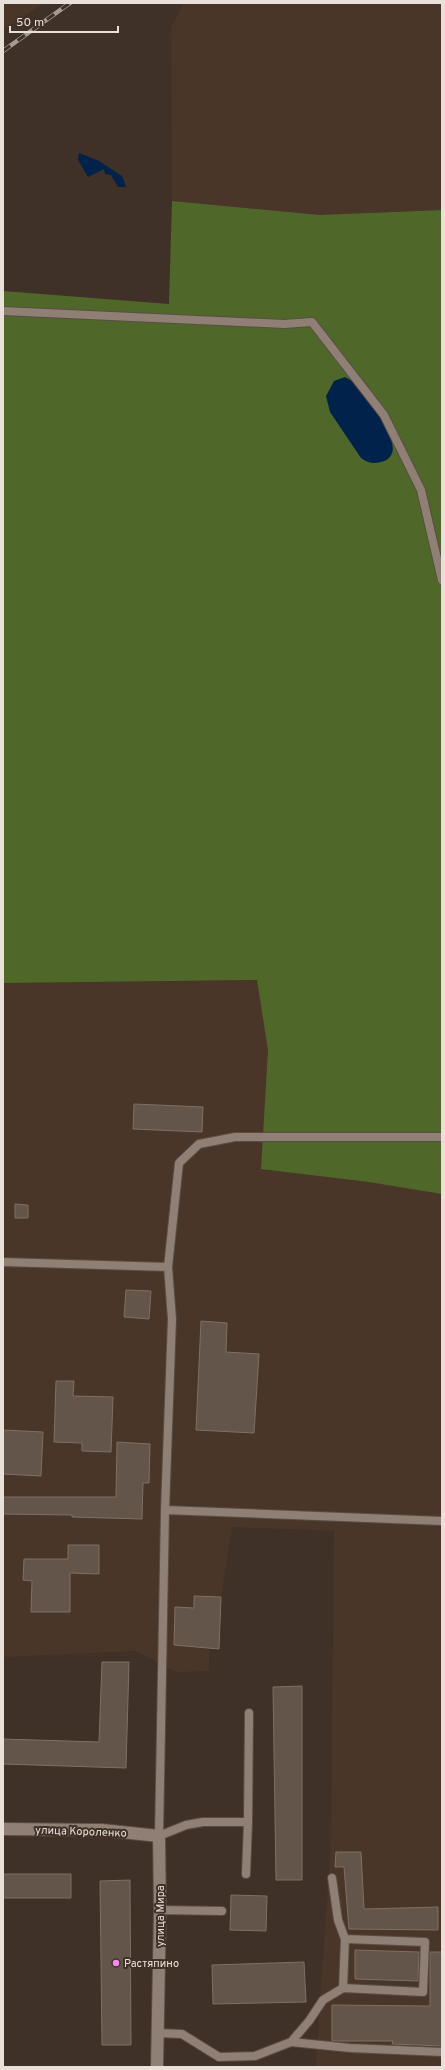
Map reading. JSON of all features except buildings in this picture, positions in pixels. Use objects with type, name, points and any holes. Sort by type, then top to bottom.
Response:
[{"type":"street","name":"улица Короленко","points":[[3,1829],[102,1830],[159,1836]]},
{"type":"street","name":"улица Мира","points":[[157,2067],[160,1910],[159,1836]]},
{"type":"lane","points":[[3,311],[284,324],[312,322],[384,415],[421,490],[442,580]]},
{"type":"lane","points":[[248,1822],[203,1822],[186,1825],[159,1836],[165,1510],[172,1318],[168,1267],[179,1163],[199,1144],[235,1137],[442,1137]]},
{"type":"lane","points":[[3,1262],[168,1267]]},
{"type":"lane","points":[[165,1510],[442,1521]]},
{"type":"lane","points":[[246,1874],[249,1713]]},
{"type":"lane","points":[[332,1878],[338,1920],[345,1939],[343,1988]]},
{"type":"lane","points":[[160,1910],[222,1911]]},
{"type":"lane","points":[[291,2042],[309,2021],[323,2000],[343,1988],[423,1992],[425,1942],[345,1939]]},
{"type":"lane","points":[[157,2034],[182,2034],[219,2057],[255,2056],[291,2042],[350,2048],[442,2052]]},
{"type":"shaded area","points":[[3,3],[44,3],[3,30]]},
{"type":"shaded area","points":[[184,3],[442,3],[442,210],[320,215],[172,201],[171,27]]},
{"type":"shaded area","points":[[442,700],[442,2067],[316,2067],[331,1837],[334,1531],[232,1527],[221,1597],[219,1649],[209,1649],[209,1671],[176,1672],[136,1651],[3,1657],[3,983],[355,979]]},
{"type":"green space","points":[[172,201],[320,215],[442,210],[442,1194],[369,1182],[261,1169],[268,1050],[257,980],[3,983],[3,291],[169,304]]},
{"type":"water","points":[[79,153],[99,161],[122,176],[126,187],[118,187],[111,175],[105,174],[104,169],[88,177],[78,160]]},
{"type":"water","points":[[345,377],[352,381],[366,398],[384,423],[390,436],[393,448],[390,457],[381,462],[371,463],[361,458],[330,412],[326,396],[334,381]]},
{"type":"railway","points":[[3,51],[70,3]]},
{"type":"place","name":"Растяпино","points":[[116,1963]]}]
